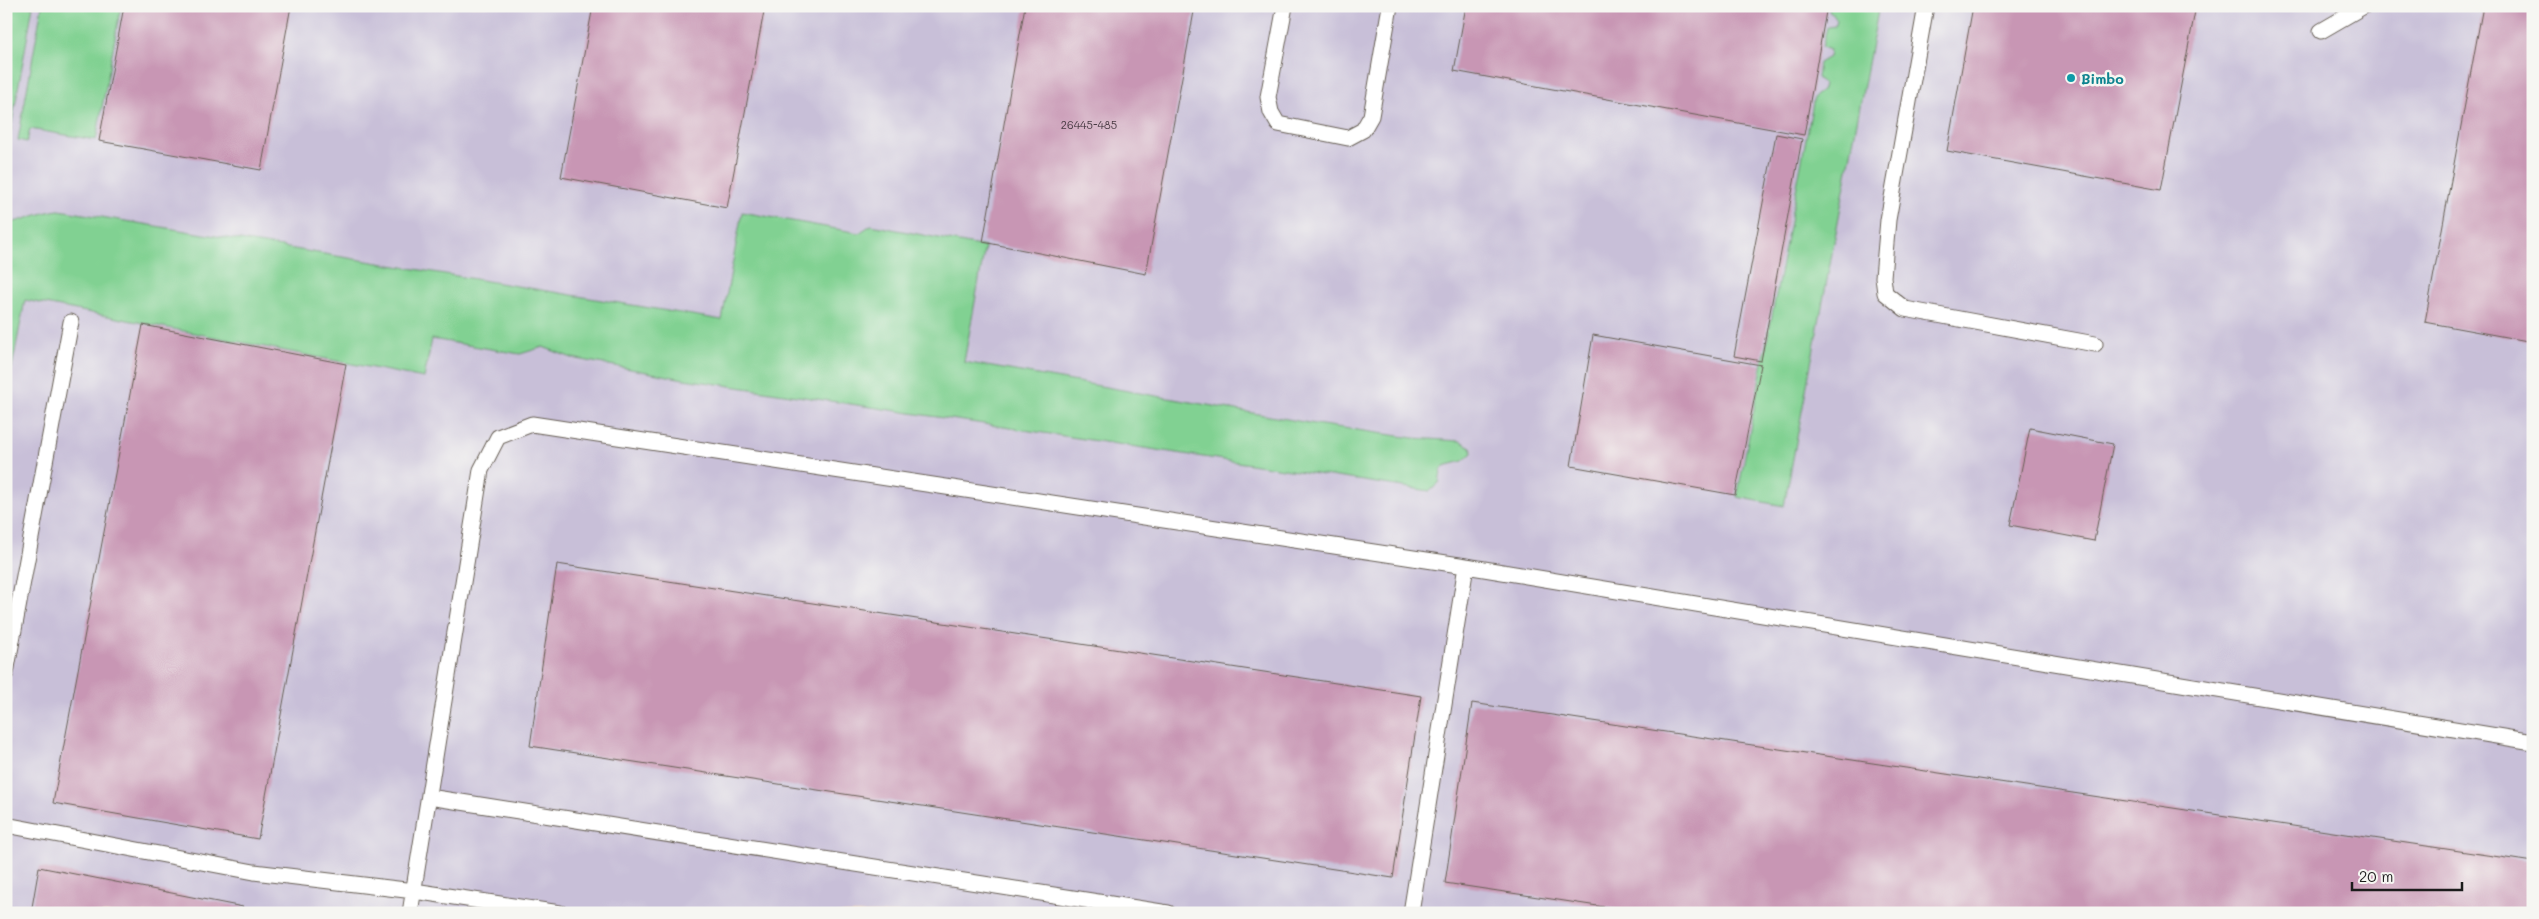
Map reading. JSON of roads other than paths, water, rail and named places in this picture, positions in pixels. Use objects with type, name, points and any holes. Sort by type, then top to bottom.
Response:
[{"type":"lane","points":[[1285,6],[1268,97],[1271,112],[1278,124],[1348,138],[1363,130],[1371,116],[1390,6]]},
{"type":"lane","points":[[1926,6],[1888,220],[1883,277],[1885,293],[1905,310],[2095,344]]},
{"type":"lane","points":[[2321,31],[2364,6]]},
{"type":"lane","points":[[6,673],[71,322]]},
{"type":"lane","points":[[410,913],[481,470],[498,437],[532,424],[1466,566],[2533,742]]},
{"type":"lane","points":[[1411,913],[1466,566]]},
{"type":"lane","points":[[429,797],[1168,913]]},
{"type":"lane","points":[[6,825],[254,872],[414,891],[560,913]]},
{"type":"place","name":"Bimbo","points":[[2071,78]]}]
